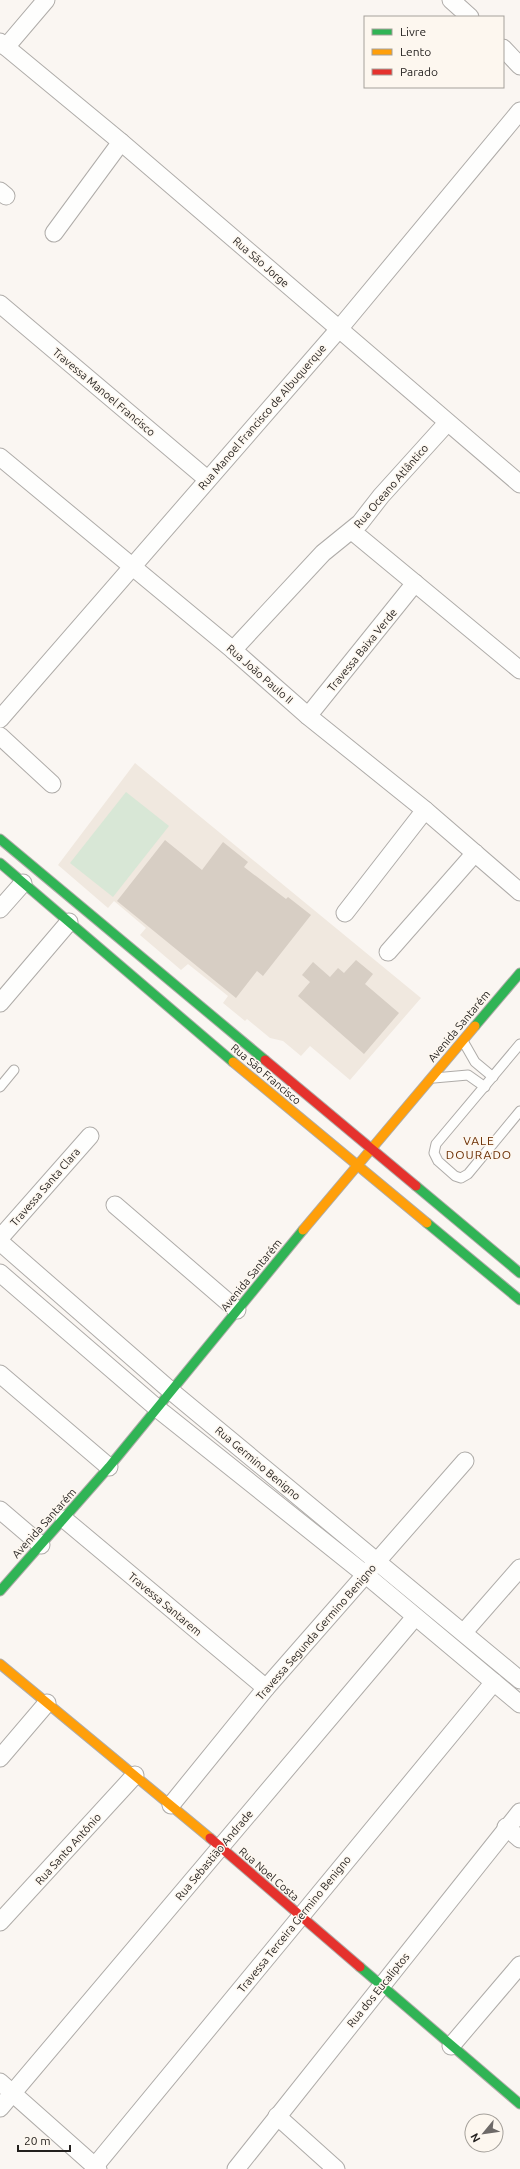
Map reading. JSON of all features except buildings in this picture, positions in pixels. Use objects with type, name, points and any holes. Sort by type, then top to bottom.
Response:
[{"type":"street","points":[[3,45],[46,0]]},
{"type":"street","points":[[451,0],[469,16]]},
{"type":"street","name":"Rua São Jorge","points":[[3,45],[121,142],[520,484]]},
{"type":"street","points":[[504,48],[520,56]]},
{"type":"street","points":[[504,48],[520,66]]},
{"type":"street","name":"Rua Manoel Francisco de Albuquerque","points":[[2,712],[339,329],[520,111]]},
{"type":"street","points":[[54,233],[121,142]]},
{"type":"street","name":"Travessa Manoel Francisco","points":[[0,304],[207,479]]},
{"type":"street","name":"Rua Oceano Atlântico","points":[[233,650],[323,553],[352,531],[447,423]]},
{"type":"street","name":"Rua João Paulo II","points":[[0,457],[233,650],[308,716],[425,810],[520,892]]},
{"type":"street","points":[[352,531],[520,670]]},
{"type":"street","name":"Travessa Baixa Verde","points":[[308,716],[415,583]]},
{"type":"street","points":[[0,736],[52,784]]},
{"type":"street","points":[[345,913],[425,810]]},
{"type":"street","name":"Rua São Francisco","points":[[0,839],[370,1150],[520,1273]]},
{"type":"street","points":[[388,952],[475,853]]},
{"type":"street","name":"Rua São Francisco","points":[[0,863],[357,1165],[520,1300]]},
{"type":"street","points":[[0,909],[23,883]]},
{"type":"street","points":[[0,1003],[69,922]]},
{"type":"street","name":"Avenida Santarém","points":[[0,1590],[64,1519],[158,1409],[237,1310],[357,1165],[520,973]]},
{"type":"street","name":"Travessa Santa Clara","points":[[0,1238],[90,1136]]},
{"type":"street","points":[[116,1205],[237,1310]]},
{"type":"street","name":"Rua Germino Benigno","points":[[0,1242],[171,1391],[464,1632],[520,1680]]},
{"type":"street","name":"Rua Germino Benigno","points":[[0,1273],[158,1409],[366,1575],[520,1704]]},
{"type":"street","points":[[0,1374],[109,1467]]},
{"type":"street","name":"Travessa Segunda Germino Benigno","points":[[171,1805],[266,1688],[465,1461]]},
{"type":"street","points":[[0,1510],[41,1545]]},
{"type":"street","name":"Travessa Santarem","points":[[64,1519],[266,1688]]},
{"type":"street","points":[[464,1632],[520,1568]]},
{"type":"street","name":"Rua Sebastião Andrade","points":[[0,2108],[6,2088],[220,1848],[415,1617]]},
{"type":"street","name":"Rua Noel Costa","points":[[0,1664],[171,1805],[520,2104]]},
{"type":"street","name":"Travessa Terceira Germino Benigno","points":[[96,2168],[300,1917],[494,1682]]},
{"type":"street","points":[[0,1758],[47,1703]]},
{"type":"street","name":"Rua Santo Antônio","points":[[0,1922],[135,1775]]},
{"type":"street","name":"Rua dos Eucaliptos","points":[[236,2169],[276,2116],[382,1986],[506,1827],[520,1812]]},
{"type":"street","points":[[506,1827],[520,1839]]},
{"type":"street","points":[[451,2046],[520,1965]]},
{"type":"street","points":[[6,2088],[96,2168]]},
{"type":"street","points":[[276,2116],[336,2169]]},
{"type":"lane","points":[[463,1041],[475,1062],[493,1077]]},
{"type":"lane","points":[[520,1044],[436,1144],[434,1153],[438,1161],[456,1176],[461,1178],[468,1174],[520,1111]]},
{"type":"lane","points":[[0,1087],[14,1070]]},
{"type":"lane","points":[[431,1078],[468,1075],[485,1087]]},
{"type":"shaded area","points":[[135,763],[421,998],[350,1080],[310,1046],[301,1056],[283,1041],[270,1038],[247,1019],[245,1021],[223,1003],[228,996],[188,964],[181,970],[140,935],[146,928],[114,901],[108,908],[58,865]]},
{"type":"green space","points":[[126,792],[169,826],[113,897],[70,863]]},
{"type":"traffic: fast","points":[[0,839],[265,1060]]},
{"type":"traffic: fast","points":[[0,863],[233,1062]]},
{"type":"traffic: fast","points":[[475,1026],[520,973]]},
{"type":"traffic: fast","points":[[416,1186],[520,1273]]},
{"type":"traffic: fast","points":[[427,1223],[520,1300]]},
{"type":"traffic: fast","points":[[0,1591],[109,1467],[303,1230]]},
{"type":"traffic: fast","points":[[360,1967],[520,2104]]},
{"type":"traffic: slow","points":[[303,1230],[475,1026]]},
{"type":"traffic: slow","points":[[233,1062],[427,1223]]},
{"type":"traffic: slow","points":[[0,1664],[210,1838]]},
{"type":"traffic: jam","points":[[265,1060],[416,1186]]},
{"type":"traffic: jam","points":[[210,1838],[360,1967]]},
{"type":"district","name":"VALE DOURADO","points":[[479,1147]]}]
